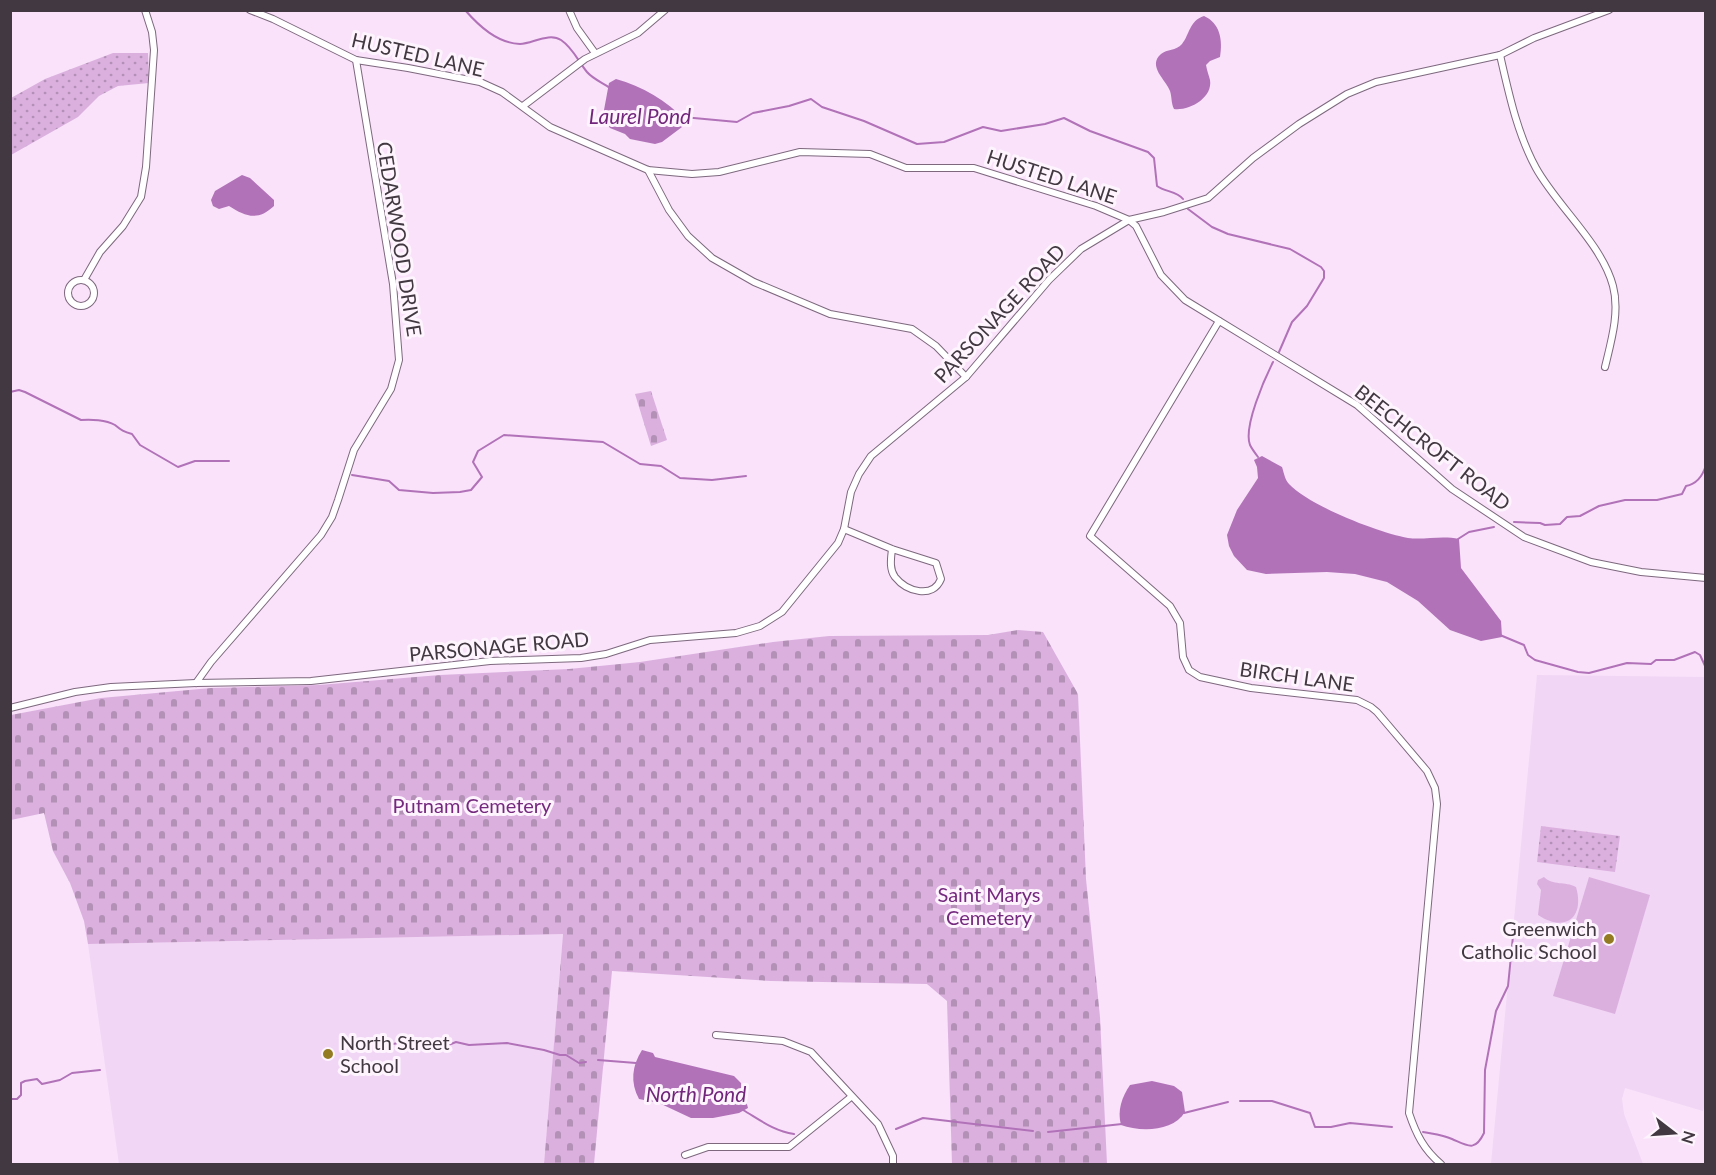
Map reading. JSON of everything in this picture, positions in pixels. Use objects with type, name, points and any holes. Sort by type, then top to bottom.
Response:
[{"type":"street","points":[[84,280],[90,284],[94,295],[88,303],[78,305],[69,298],[69,289],[74,282],[84,280],[100,252],[123,226],[141,197],[146,167],[154,50],[152,32],[145,10]]},
{"type":"street","name":"HUSTED LANE","points":[[250,10],[356,60],[480,82],[502,92],[550,127],[648,170],[666,173],[710,173],[800,152],[870,154],[906,168],[974,168],[1096,206],[1129,220]]},
{"type":"street","points":[[568,10],[577,28],[595,53]]},
{"type":"street","points":[[523,106],[585,59],[638,33],[665,10]]},
{"type":"street","name":"PARSONAGE ROAD","points":[[10,708],[75,692],[111,687],[311,681],[490,661],[581,658],[606,654],[650,640],[749,630],[771,621],[782,612],[838,543],[844,529],[851,492],[871,456],[966,377],[1049,280],[1081,249],[1129,220],[1208,198],[1253,158],[1290,130],[1325,105],[1347,94],[1376,82],[1500,55],[1534,38],[1609,10]]},
{"type":"street","points":[[1500,55],[1515,117],[1537,168],[1603,263],[1613,287],[1615,321],[1605,367]]},
{"type":"street","name":"CEDARWOOD DRIVE","points":[[196,683],[211,662],[321,535],[335,508],[354,450],[391,389],[399,368],[400,348],[393,284],[356,60]]},
{"type":"street","points":[[648,170],[669,210],[688,236],[712,258],[754,282],[830,314],[912,329],[936,346],[966,377]]},
{"type":"street","name":"BEECHCROFT ROAD","points":[[1129,220],[1136,226],[1161,275],[1185,300],[1357,405],[1458,494],[1524,537],[1591,562],[1641,572],[1706,578]]},
{"type":"street","name":"BIRCH LANE","points":[[1219,321],[1090,536],[1170,606],[1180,623],[1183,657],[1189,670],[1200,676],[1251,688],[1364,702],[1377,712],[1427,771],[1435,788],[1437,804],[1409,1113],[1417,1137],[1430,1155],[1441,1164]]},
{"type":"street","points":[[844,529],[892,549],[936,563],[941,579],[939,586],[930,591],[919,592],[904,585],[894,576],[891,564],[892,549]]},
{"type":"street","points":[[716,1035],[783,1041],[811,1052],[878,1124],[893,1156],[893,1164]]},
{"type":"street","points":[[685,1155],[708,1147],[789,1147],[851,1097]]},
{"type":"shaded area","name":"Greenwich Catholic School","points":[[1537,675],[1705,677],[1705,1105],[1703,1111],[1625,1088],[1622,1099],[1624,1114],[1643,1164],[1491,1164]]},
{"type":"shaded area","name":"North Street School","points":[[563,933],[544,1164],[119,1164],[88,944]]},
{"type":"green space","points":[[113,53],[148,53],[149,83],[118,86],[99,96],[78,117],[11,155],[11,98],[45,79]]},
{"type":"green space","points":[[651,391],[667,440],[651,446],[635,394]]},
{"type":"green space","name":"Putnam Cemetery","points":[[1018,630],[1043,632],[1078,694],[1086,879],[1100,1017],[1107,1164],[952,1164],[947,1001],[927,984],[771,981],[612,971],[594,1164],[544,1164],[563,934],[88,944],[84,921],[70,883],[53,851],[44,813],[11,820],[11,715],[101,698],[211,688],[319,685],[440,675],[569,669],[640,662],[829,636],[988,635]]},
{"type":"green space","points":[[1541,826],[1620,836],[1615,872],[1537,862]]},
{"type":"green space","points":[[1544,877],[1551,882],[1576,887],[1578,907],[1570,919],[1557,923],[1538,915],[1541,890],[1537,884],[1538,880]]},
{"type":"green space","points":[[1589,877],[1650,895],[1615,1014],[1553,996]]},
{"type":"water","points":[[1204,16],[1214,23],[1219,33],[1220,57],[1206,65],[1210,86],[1204,98],[1186,108],[1174,109],[1170,91],[1157,68],[1157,59],[1163,52],[1180,46],[1195,21]]},
{"type":"water","name":"Laurel Pond","points":[[616,79],[645,90],[662,101],[685,120],[682,127],[662,142],[655,144],[630,139],[625,134],[610,128],[604,120],[604,110],[609,83]]},
{"type":"water","points":[[242,175],[250,178],[274,200],[274,206],[263,214],[252,216],[229,206],[219,209],[213,206],[211,200],[215,191]]},
{"type":"water","points":[[1262,456],[1282,467],[1288,482],[1298,492],[1345,517],[1408,538],[1459,539],[1461,568],[1501,621],[1502,637],[1481,641],[1450,630],[1418,601],[1387,582],[1355,574],[1327,572],[1266,574],[1247,570],[1234,556],[1227,535],[1237,510],[1258,478],[1254,460]]},
{"type":"water","name":"North Pond","points":[[642,1050],[653,1053],[655,1057],[734,1076],[741,1083],[742,1094],[735,1091],[732,1099],[740,1100],[745,1097],[748,1108],[739,1113],[713,1118],[691,1118],[659,1103],[639,1099],[634,1086],[633,1074]]},
{"type":"water","points":[[1152,1081],[1174,1086],[1182,1092],[1185,1112],[1180,1119],[1156,1129],[1137,1129],[1121,1125],[1121,1104],[1130,1085]]},
{"type":"waterway","points":[[465,10],[482,28],[504,41],[520,44],[551,37],[561,40],[589,74],[610,88]]},
{"type":"waterway","points":[[683,117],[737,122],[753,113],[811,99],[822,107],[864,121],[917,144],[944,142],[983,127],[1001,131],[1045,124],[1064,118],[1090,131],[1148,152],[1154,158],[1157,186],[1178,194],[1183,199]]},
{"type":"waterway","points":[[1188,209],[1212,227],[1228,234],[1290,249],[1324,271],[1324,278],[1307,306],[1292,322],[1279,352]]},
{"type":"waterway","points":[[1258,457],[1250,445],[1250,427],[1256,403],[1273,362]]},
{"type":"waterway","points":[[10,392],[19,390],[25,392],[81,420],[111,423],[132,434],[140,445],[178,467],[195,461],[229,461]]},
{"type":"waterway","points":[[352,475],[389,481],[399,490],[433,493],[471,490],[482,477],[473,462],[478,451],[504,435],[603,442],[640,464],[661,466],[680,478],[712,480],[746,476]]},
{"type":"waterway","points":[[1514,522],[1560,524],[1567,517],[1580,516],[1599,506],[1625,500],[1657,500],[1682,494],[1686,486],[1699,478],[1706,465]]},
{"type":"waterway","points":[[1458,539],[1469,532],[1494,527]]},
{"type":"waterway","points":[[1500,635],[1524,645],[1528,655],[1535,660],[1578,672],[1589,673],[1627,663],[1651,664],[1656,660],[1674,660],[1695,652],[1700,655],[1706,668]]},
{"type":"waterway","points":[[1423,1132],[1445,1136],[1471,1146],[1477,1143],[1484,1133],[1485,1070],[1496,1011],[1508,986],[1513,936]]},
{"type":"waterway","points":[[383,1046],[398,1043],[432,1047],[446,1046],[456,1042],[469,1045],[507,1043],[566,1055],[579,1063],[586,1062]]},
{"type":"waterway","points":[[598,1060],[636,1063]]},
{"type":"waterway","points":[[10,1099],[17,1099],[21,1095],[21,1083],[25,1081],[37,1079],[42,1084],[60,1080],[72,1073],[100,1070]]},
{"type":"waterway","points":[[1240,1101],[1272,1101],[1310,1113],[1315,1127],[1331,1127],[1350,1123],[1392,1127]]},
{"type":"waterway","points":[[1184,1113],[1228,1102]]},
{"type":"waterway","points":[[743,1110],[774,1128],[794,1134]]},
{"type":"waterway","points":[[896,1129],[923,1118],[1033,1131]]},
{"type":"waterway","points":[[1048,1132],[1122,1124]]},
{"type":"place","name":"Greenwich Catholic School","points":[[1609,939]]},
{"type":"place","name":"North Street School","points":[[328,1054]]},
{"type":"park label","name":"Saint Marys Cemetery","points":[[989,906]]}]
